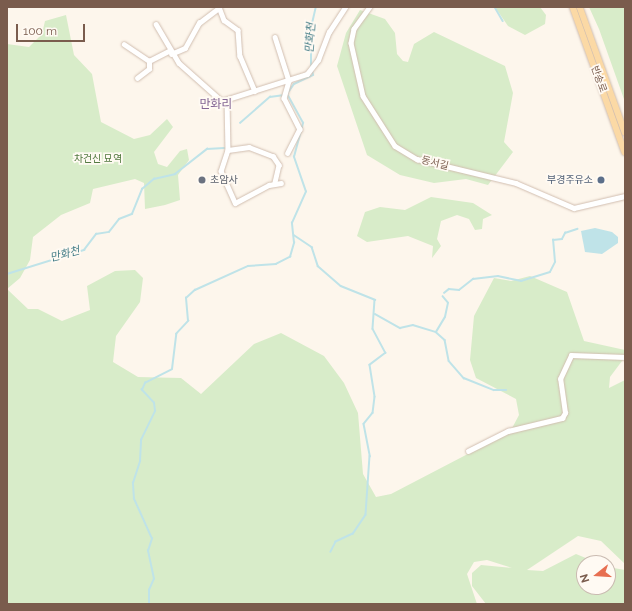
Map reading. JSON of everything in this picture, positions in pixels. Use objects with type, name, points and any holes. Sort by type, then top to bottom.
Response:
[{"type":"main road","name":"반송로","points":[[573,7],[625,152]]},
{"type":"main road","name":"반송로","points":[[580,7],[625,132]]},
{"type":"street","points":[[156,24],[170,52],[217,98],[227,100],[289,81],[312,70],[335,21],[345,7]]},
{"type":"street","name":"동서길","points":[[370,7],[354,29],[351,43],[363,96],[395,146],[417,158],[516,183],[574,208],[625,196]]},
{"type":"street","points":[[149,61],[170,52],[185,48],[198,23],[219,8],[224,20],[238,30],[240,56],[255,91]]},
{"type":"street","points":[[275,37],[289,81],[284,94],[300,129],[288,153]]},
{"type":"street","points":[[124,44],[149,61]]},
{"type":"street","points":[[137,78],[149,69],[149,61]]},
{"type":"street","points":[[227,100],[228,150],[221,171],[235,203],[275,183],[281,183]]},
{"type":"street","points":[[228,150],[249,147],[273,156],[279,165],[275,183]]},
{"type":"street","points":[[468,451],[508,431],[562,418],[565,413],[560,379],[570,355],[625,357]]},
{"type":"green space","points":[[495,7],[540,7],[546,15],[545,24],[525,35],[508,26]]},
{"type":"green space","points":[[589,7],[625,7],[625,102],[599,29]]},
{"type":"green space","points":[[360,10],[385,19],[395,33],[397,54],[403,61],[408,62],[414,44],[434,32],[505,66],[513,93],[504,142],[513,152],[488,185],[466,179],[434,183],[400,175],[367,155],[337,66],[346,33]]},
{"type":"green space","name":"차건신 묘역","points":[[66,15],[74,55],[92,74],[101,122],[134,139],[150,135],[167,119],[173,127],[154,152],[158,164],[167,167],[180,151],[187,149],[189,160],[178,175],[180,200],[165,205],[145,209],[144,183],[135,179],[93,189],[90,203],[61,215],[33,237],[30,260],[20,278],[7,289],[7,44],[29,47],[42,34],[45,21]]},
{"type":"green space","points":[[431,197],[473,203],[492,215],[483,219],[482,229],[475,230],[469,219],[457,215],[441,221],[437,239],[441,246],[432,258],[433,246],[408,236],[367,242],[357,236],[365,212],[380,207],[405,210]]},
{"type":"green space","points":[[135,270],[143,278],[140,302],[116,336],[113,362],[138,377],[181,378],[201,394],[254,344],[281,333],[324,356],[344,383],[358,413],[363,474],[376,497],[391,494],[510,432],[519,415],[516,399],[476,378],[470,360],[474,316],[494,278],[511,281],[530,276],[567,292],[584,341],[625,350],[625,357],[610,377],[609,388],[625,380],[625,564],[601,541],[578,536],[527,570],[543,571],[576,554],[578,555],[576,555],[576,595],[616,595],[616,568],[625,570],[625,604],[486,604],[472,586],[472,573],[481,565],[512,568],[487,560],[474,562],[467,574],[477,604],[7,604],[7,289],[28,309],[38,309],[62,321],[90,310],[87,286],[115,271]]},
{"type":"water","points":[[595,228],[612,232],[618,237],[618,243],[602,254],[585,252],[581,231]]},
{"type":"waterway","name":"만화천","points":[[311,67],[311,28],[316,7]]},
{"type":"waterway","points":[[495,7],[503,21]]},
{"type":"waterway","name":"만화천","points":[[287,94],[294,84],[313,75],[312,70]]},
{"type":"waterway","points":[[149,604],[149,590],[154,579],[148,551],[152,539],[134,499],[133,483],[140,461],[141,440],[155,411],[154,403],[142,390],[145,383],[172,369],[176,334],[188,321],[186,298],[195,290],[248,266],[276,264],[290,257],[294,243],[292,223],[306,192],[294,157],[303,123],[287,94]]},
{"type":"waterway","name":"만화천","points":[[240,123],[270,97],[284,95]]},
{"type":"waterway","name":"만화천","points":[[7,274],[84,250],[96,234],[109,232],[119,219],[132,214],[142,189],[154,179],[175,174],[207,149],[224,148]]},
{"type":"waterway","points":[[444,293],[449,289],[459,290],[473,279],[498,276],[521,281],[550,272],[555,262],[553,240],[562,239],[565,233],[577,229]]},
{"type":"waterway","points":[[294,235],[312,247],[318,266],[341,286],[375,300],[373,329],[386,353],[370,365],[375,397],[373,413],[364,424],[370,456],[366,515],[353,534],[336,542],[331,552]]},
{"type":"waterway","points":[[375,314],[400,328],[413,325],[436,332],[445,317],[448,303],[443,297]]},
{"type":"waterway","points":[[436,332],[445,340],[449,361],[464,378],[494,390],[506,390]]},
{"type":"place","name":"초암사","points":[[202,180]]},
{"type":"place","name":"부경주유소","points":[[601,180]]},
{"type":"district","name":"만화리","points":[[216,105]]}]
